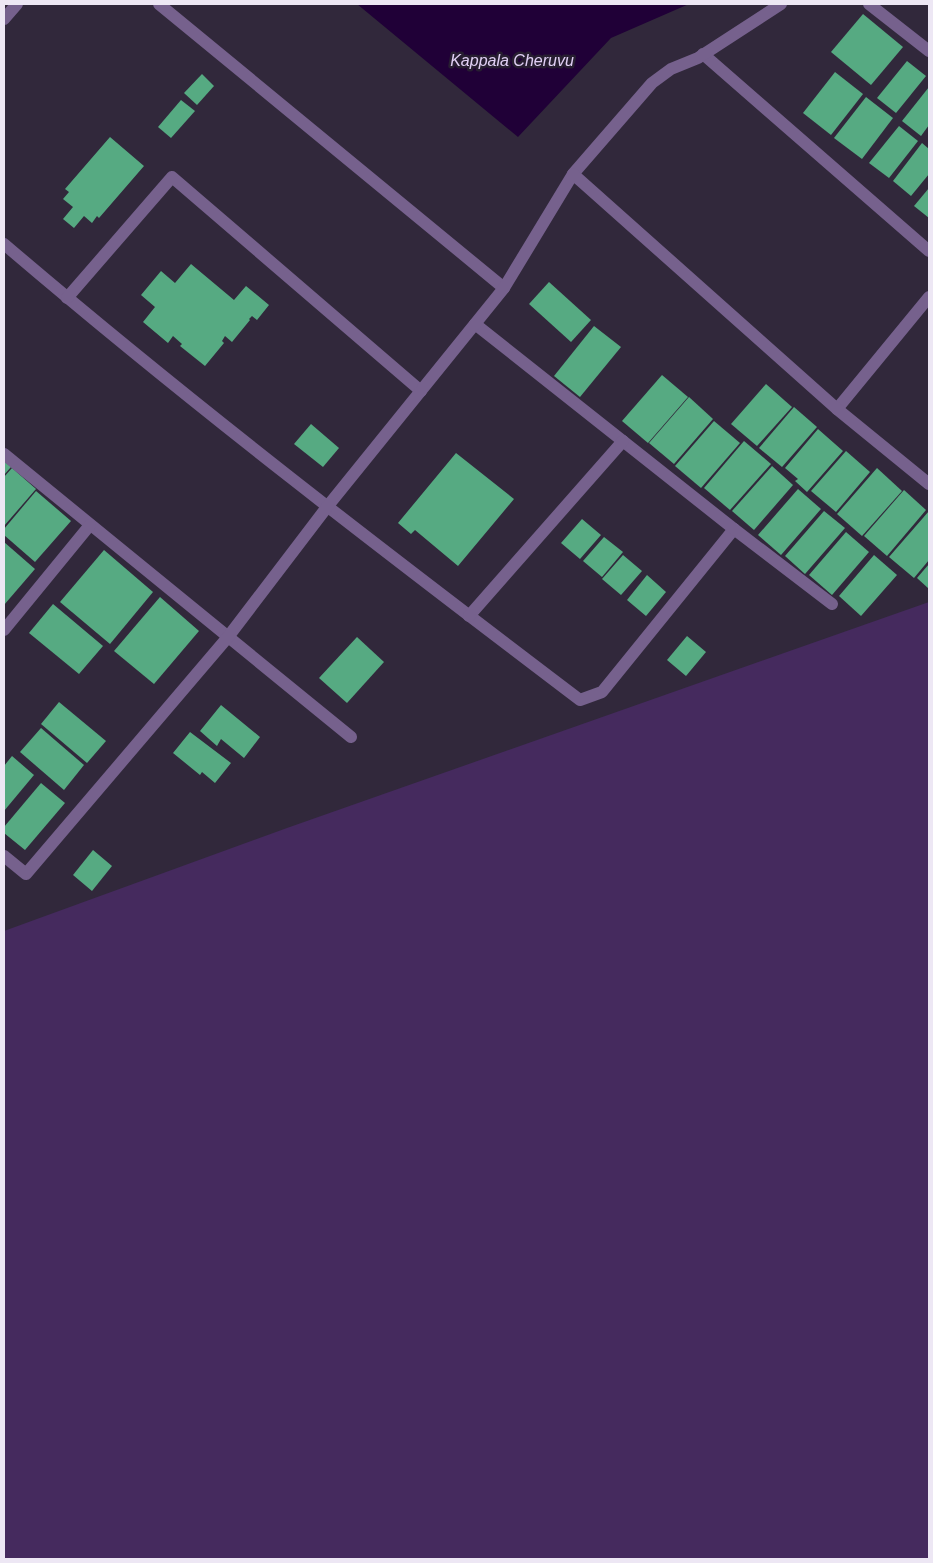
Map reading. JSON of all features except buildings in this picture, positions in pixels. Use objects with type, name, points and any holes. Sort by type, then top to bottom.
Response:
[{"type":"street","points":[[4,19],[17,4]]},
{"type":"street","points":[[158,4],[504,288]]},
{"type":"street","points":[[4,856],[26,874],[228,637],[328,507],[504,288],[573,174],[652,83],[671,69],[703,54],[781,4]]},
{"type":"street","points":[[870,4],[929,51]]},
{"type":"street","points":[[703,54],[929,251]]},
{"type":"street","points":[[573,174],[838,409],[929,484]]},
{"type":"street","points":[[68,298],[172,177],[421,391]]},
{"type":"street","points":[[4,244],[68,298],[328,507],[580,700],[602,692],[734,529]]},
{"type":"street","points":[[838,409],[929,297]]},
{"type":"street","points":[[475,324],[832,604]]},
{"type":"street","points":[[470,616],[623,441]]},
{"type":"street","points":[[4,454],[351,737]]},
{"type":"street","points":[[4,630],[90,525]]},
{"type":"shaded area","points":[[929,602],[929,1559],[4,1559],[4,931],[287,828]]},
{"type":"water","name":"Kappala Cheruvu","points":[[357,4],[689,4],[611,38],[518,137]]}]
